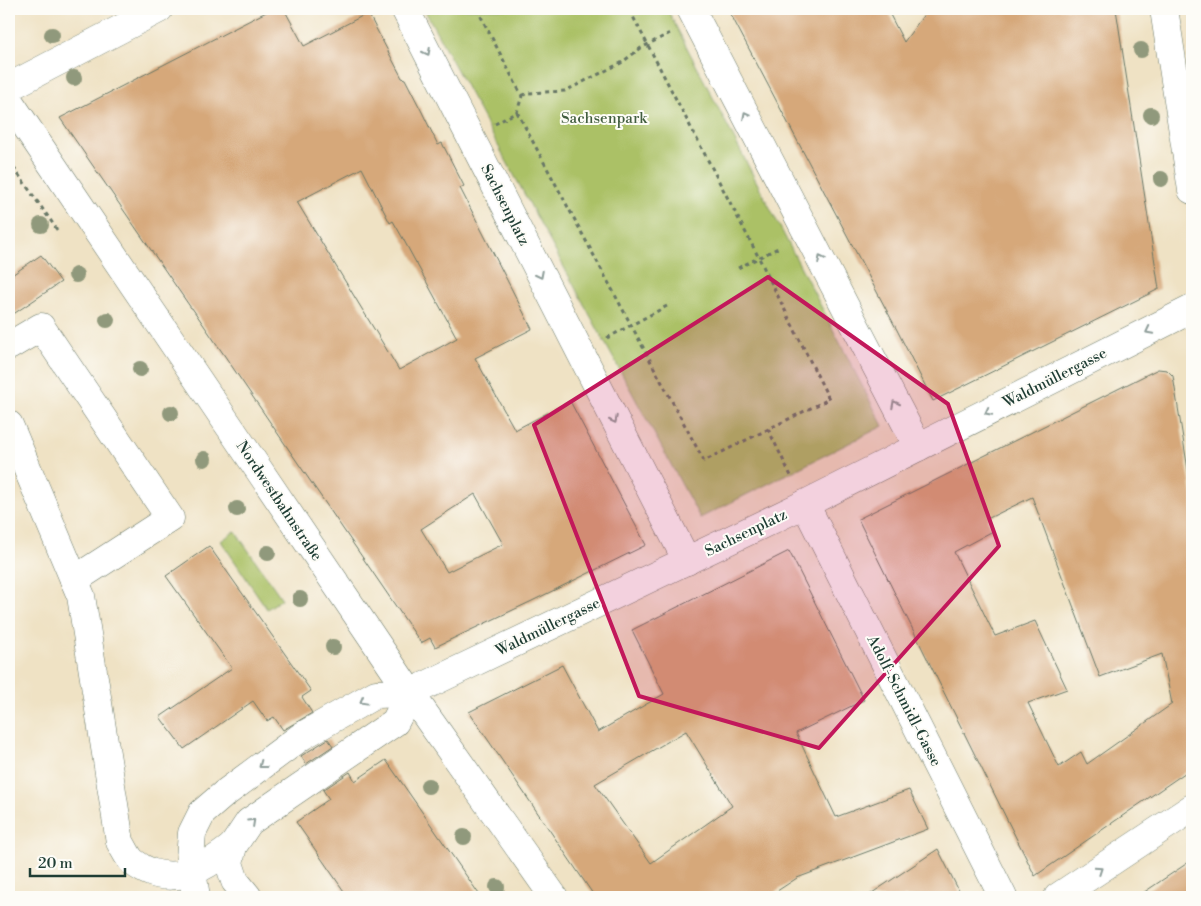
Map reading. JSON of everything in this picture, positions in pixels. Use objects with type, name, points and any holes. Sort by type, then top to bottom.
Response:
[{"type":"street","points":[[9,88],[159,9]]},
{"type":"street","name":"Sachsenplatz","points":[[404,9],[686,561],[918,447]]},
{"type":"street","points":[[1164,9],[1192,190]]},
{"type":"street","points":[[694,14],[918,447]]},
{"type":"street","name":"Nordwestbahnstraße","points":[[9,101],[410,693],[554,897]]},
{"type":"street","name":"Waldmüllergasse","points":[[918,447],[1192,309]]},
{"type":"street","points":[[9,346],[41,327],[170,518],[74,580]]},
{"type":"street","points":[[9,425],[81,596],[120,842],[132,861],[151,872],[173,876],[194,885]]},
{"type":"street","name":"Adolf-Schmidl-Gasse","points":[[804,504],[1003,897]]},
{"type":"street","name":"Waldmüllergasse","points":[[410,693],[686,561]]},
{"type":"street","points":[[410,693],[395,722],[249,822],[232,846],[213,862],[194,885],[190,859],[192,833],[202,813],[224,794],[302,736],[376,694],[410,693]]},
{"type":"street","points":[[1058,897],[1192,808]]},
{"type":"street","points":[[232,846],[229,863],[235,881],[248,897]]},
{"type":"path","points":[[477,9],[522,96]]},
{"type":"path","points":[[517,112],[704,461],[829,399],[759,258],[630,9]]},
{"type":"path","points":[[470,137],[517,112],[522,96],[527,93],[565,91],[621,63],[694,14]]},
{"type":"path","points":[[738,268],[807,233]]},
{"type":"path","points":[[581,353],[667,306]]},
{"type":"path","points":[[768,429],[804,504]]},
{"type":"highlighted area","points":[[768,277],[948,404],[999,546],[819,748],[639,696],[534,425]]},
{"type":"green space","name":"Sachsenpark","points":[[424,9],[667,9],[883,426],[700,518]]},
{"type":"green space","points":[[235,531],[282,599],[267,609],[221,541]]},
{"type":"building","points":[[272,9],[284,9],[304,46],[368,13],[402,78],[405,79],[438,145],[442,143],[464,186],[460,188],[532,329],[475,358],[515,430],[570,401],[646,545],[435,647],[430,638],[421,643],[60,118]],"holes":[[[362,168],[390,223],[393,221],[457,338],[399,370],[297,202]],[[475,494],[503,544],[447,572],[421,529]]]},
{"type":"building","points":[[728,9],[887,9],[904,42],[928,9],[1116,9],[1159,289],[933,401]]},
{"type":"building","points":[[41,255],[61,282],[9,317],[9,277]]},
{"type":"building","points":[[1158,369],[1167,370],[1173,376],[1192,495],[1192,768],[1035,876],[858,519]],"holes":[[[1032,497],[1100,677],[1162,654],[1172,704],[1087,764],[1081,752],[1059,767],[1028,703],[1067,689],[1035,621],[995,636],[954,552],[993,531],[987,519]]]},
{"type":"building","points":[[209,546],[311,691],[302,697],[312,713],[283,730],[274,717],[267,721],[253,701],[184,749],[160,717],[232,668],[166,576]]},
{"type":"building","points":[[789,551],[864,700],[796,733],[836,817],[909,790],[928,829],[797,878],[768,897],[595,897],[469,712],[562,665],[598,732],[664,694],[632,630]],"holes":[[[686,731],[732,806],[651,863],[595,784]]]},
{"type":"building","points":[[328,739],[333,746],[306,764],[301,756]]},
{"type":"building","points":[[386,760],[481,897],[348,897],[296,822],[329,799],[323,790],[350,772],[355,781]]},
{"type":"building","points":[[938,849],[962,897],[866,897]]},
{"type":"building","points":[[1192,860],[1192,897],[1137,897]]}]
